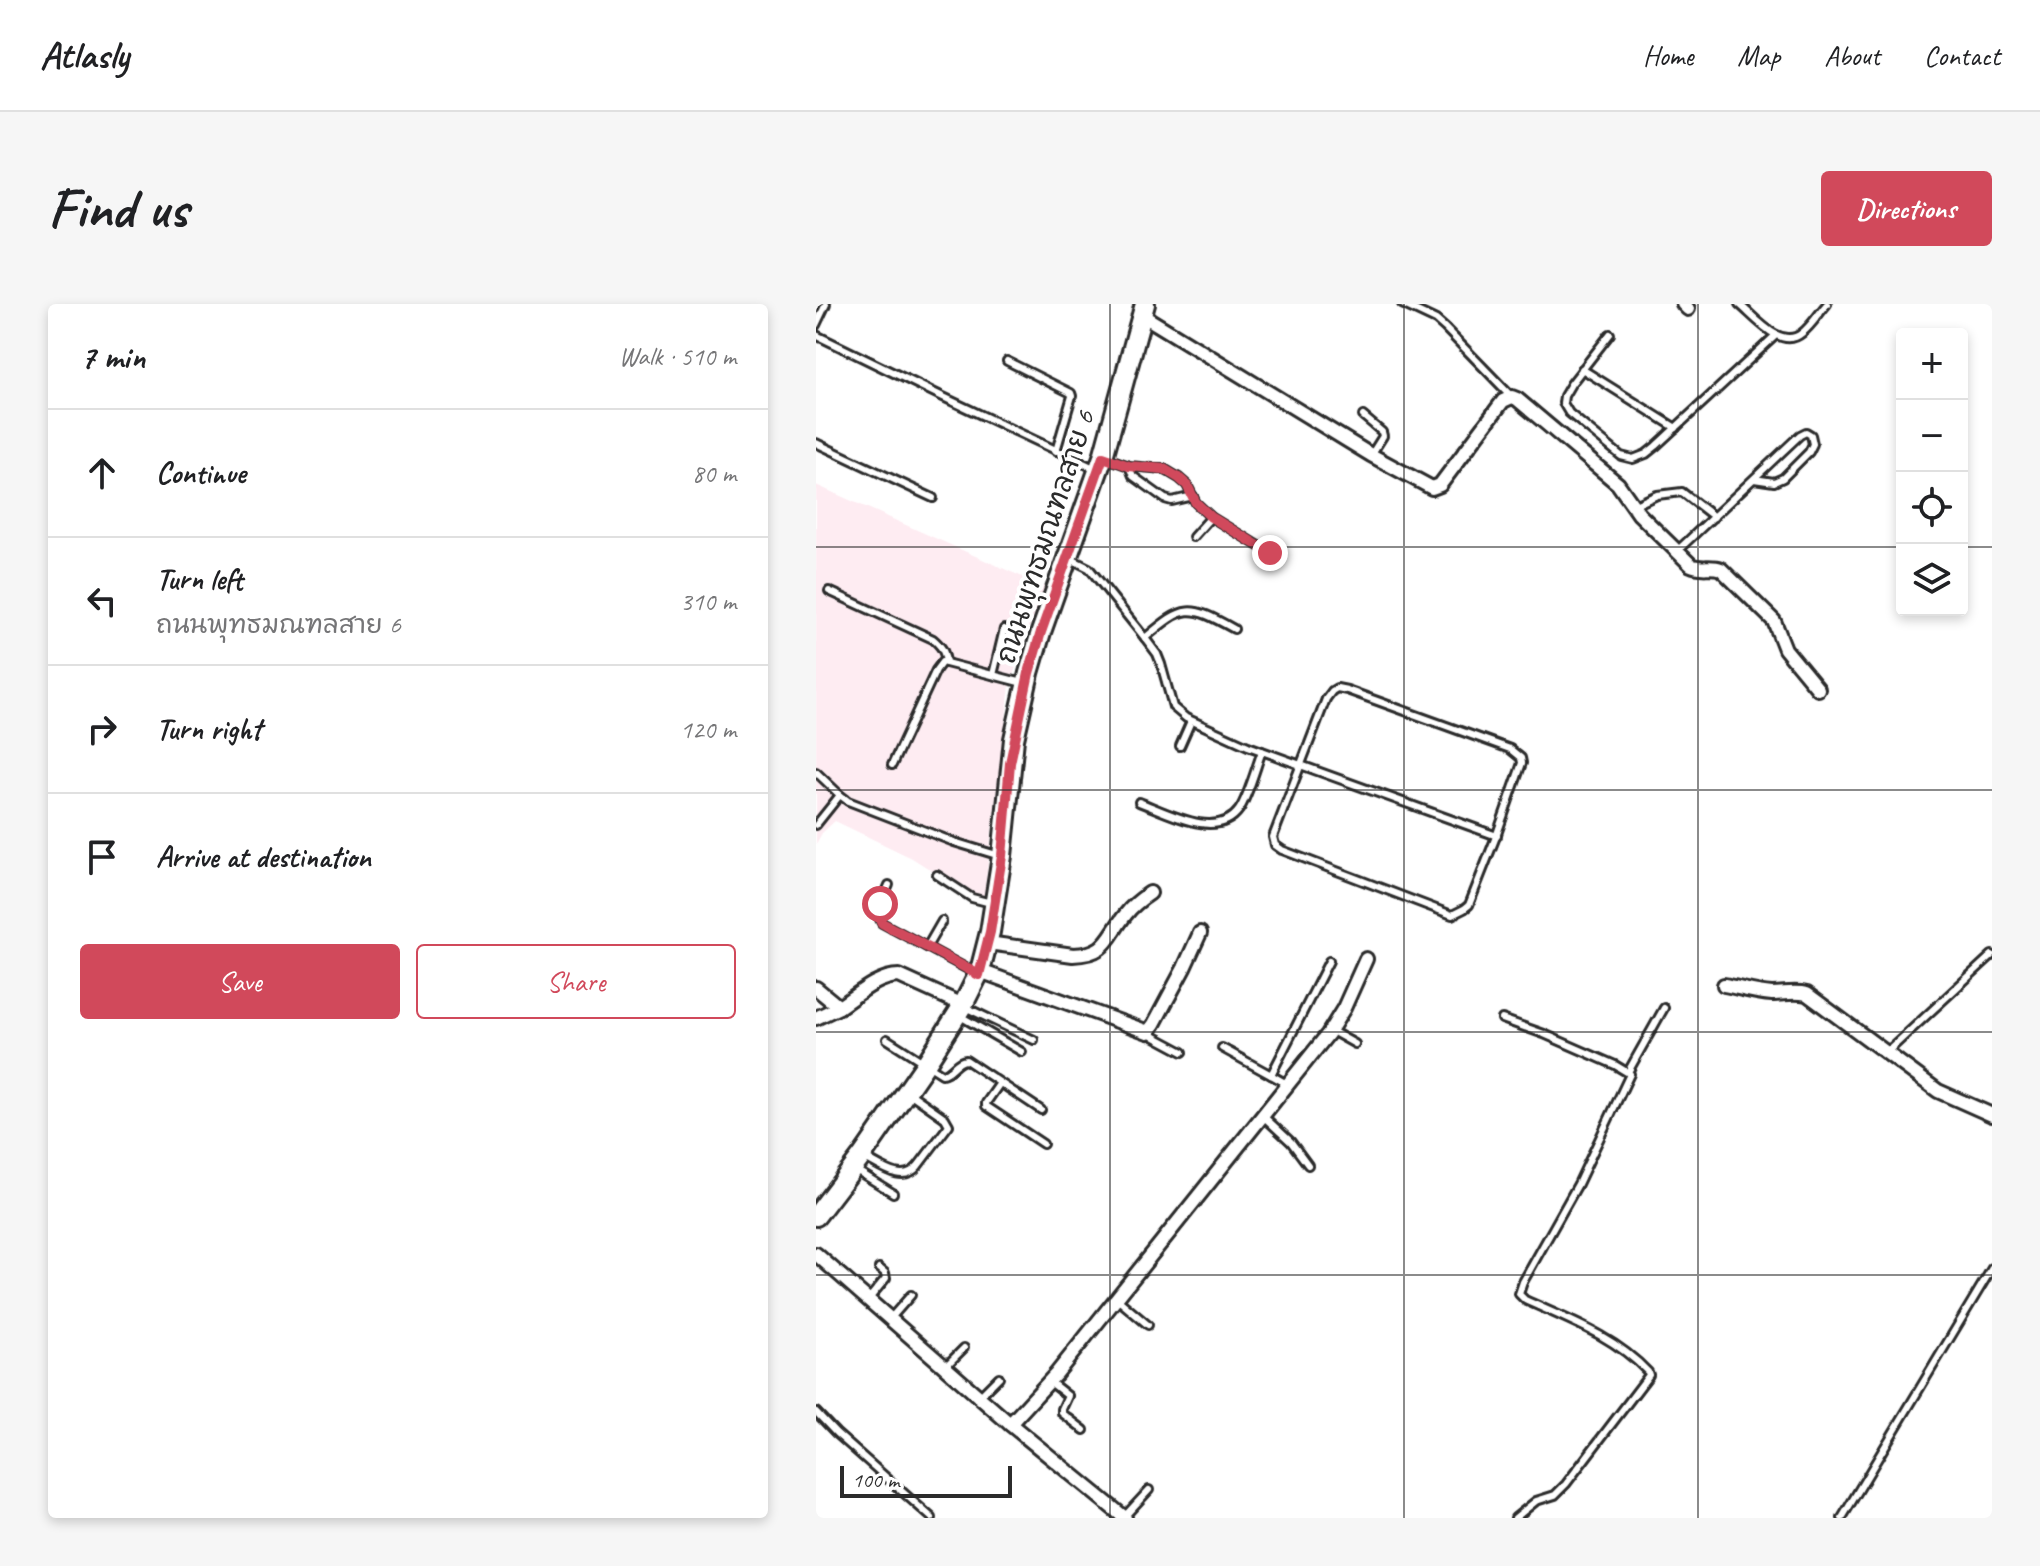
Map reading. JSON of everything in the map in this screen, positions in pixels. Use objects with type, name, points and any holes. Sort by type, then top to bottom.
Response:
[{"type":"main road","name":"ถนนพุทธมณฑลสาย 6","points":[[816,1216],[925,1065],[980,973],[1002,856],[1010,763],[1027,683],[1041,632],[1101,464],[1144,310]]},
{"type":"street","points":[[1144,310],[1371,455],[1432,488],[1436,488],[1503,401],[1512,397],[1517,399],[1618,484],[1639,514],[1691,565],[1721,569],[1774,621],[1785,649],[1818,689]]},
{"type":"street","points":[[989,937],[1073,955],[1087,955],[1099,950],[1125,914],[1150,893]]},
{"type":"street","points":[[980,973],[1148,1032],[1200,933]]},
{"type":"street","points":[[1010,1424],[1049,1381],[1330,1030],[1344,1008],[1366,959]]},
{"type":"street","points":[[816,1018],[891,976],[899,976],[960,1010]]},
{"type":"street","points":[[1724,985],[1761,993],[1791,991],[1807,994],[1938,1091],[1992,1115]]},
{"type":"street","points":[[816,988],[839,1007]]},
{"type":"street","points":[[816,1254],[1010,1424],[1125,1518]]},
{"type":"lane","points":[[816,325],[826,304]]},
{"type":"lane","points":[[1402,304],[1436,320],[1512,397]]},
{"type":"lane","points":[[1739,304],[1776,335],[1786,339],[1795,338],[1803,332],[1827,304]]},
{"type":"lane","points":[[1610,334],[1582,369],[1564,396],[1563,403],[1569,413],[1621,456],[1633,459],[1646,454],[1676,428],[1776,335]]},
{"type":"lane","points":[[816,335],[1056,451],[1101,464],[1164,469],[1187,485],[1196,503],[1211,517],[1270,553]]},
{"type":"lane","points":[[1007,361],[1071,393],[1056,451]]},
{"type":"lane","points":[[1582,369],[1676,428]]},
{"type":"lane","points":[[1363,416],[1378,427],[1383,436],[1371,455]]},
{"type":"lane","points":[[1677,551],[1800,435],[1806,432],[1811,435],[1813,444],[1809,452],[1783,478],[1774,482],[1754,479]]},
{"type":"lane","points":[[816,443],[933,498]]},
{"type":"lane","points":[[1129,466],[1133,476],[1165,499],[1180,501],[1193,496]]},
{"type":"lane","points":[[1633,506],[1657,495],[1682,492],[1714,517]]},
{"type":"lane","points":[[1193,537],[1211,517]]},
{"type":"lane","points":[[1068,557],[1089,568],[1145,638],[1161,664],[1173,707],[1191,721],[1262,751],[1497,836]]},
{"type":"lane","points":[[829,591],[933,639],[945,653],[946,663]]},
{"type":"lane","points":[[1145,638],[1170,617],[1186,611],[1199,611],[1234,629]]},
{"type":"lane","points":[[993,675],[1004,629]]},
{"type":"lane","points":[[892,765],[942,662],[1027,683]]},
{"type":"lane","points":[[1337,688],[1510,749],[1521,758],[1522,763],[1497,836],[1469,905],[1452,915],[1277,848],[1273,837],[1326,699],[1337,688]]},
{"type":"lane","points":[[1180,746],[1191,721]]},
{"type":"lane","points":[[1139,802],[1199,824],[1225,822],[1240,809],[1262,751]]},
{"type":"lane","points":[[816,772],[848,801],[954,842],[1002,856]]},
{"type":"lane","points":[[816,825],[840,795]]},
{"type":"lane","points":[[937,875],[972,898],[995,905]]},
{"type":"lane","points":[[889,885],[877,913],[882,923],[980,973]]},
{"type":"lane","points":[[927,947],[942,921]]},
{"type":"lane","points":[[1886,1053],[1992,955]]},
{"type":"lane","points":[[1271,1075],[1329,961]]},
{"type":"lane","points":[[1515,1518],[1536,1501],[1555,1495],[1566,1484],[1648,1378],[1648,1372],[1643,1367],[1613,1343],[1525,1300],[1519,1294],[1578,1184],[1629,1077],[1628,1072],[1664,1008]]},
{"type":"lane","points":[[960,1010],[1034,1040]]},
{"type":"lane","points":[[960,1010],[1022,1052]]},
{"type":"lane","points":[[1502,1019],[1544,1034],[1628,1072]]},
{"type":"lane","points":[[1330,1030],[1355,1044]]},
{"type":"lane","points":[[1148,1032],[1183,1052]]},
{"type":"lane","points":[[887,1039],[925,1065],[945,1074],[966,1060],[1041,1110]]},
{"type":"lane","points":[[1222,1048],[1287,1084]]},
{"type":"lane","points":[[1000,1083],[986,1106],[1043,1144]]},
{"type":"lane","points":[[857,1162],[907,1174],[918,1166],[949,1125],[945,1118],[906,1091]]},
{"type":"lane","points":[[1263,1116],[1291,1142],[1308,1165]]},
{"type":"lane","points":[[857,1162],[893,1193]]},
{"type":"lane","points":[[868,1300],[886,1278],[879,1268]]},
{"type":"lane","points":[[1842,1518],[1992,1268]]},
{"type":"lane","points":[[890,1319],[911,1295]]},
{"type":"lane","points":[[1116,1298],[1148,1325]]},
{"type":"lane","points":[[945,1367],[964,1348]]},
{"type":"lane","points":[[979,1397],[999,1377]]},
{"type":"lane","points":[[1049,1381],[1068,1396],[1062,1413],[1084,1430]]},
{"type":"lane","points":[[816,1412],[932,1518]]},
{"type":"lane","points":[[1125,1518],[1149,1490]]},
{"type":"shaded area","points":[[816,485],[1045,587],[1010,685],[983,903],[912,858],[835,821],[816,844]]},
{"type":"route","points":[[880,904],[877,913],[882,923],[979,975],[990,932],[1002,856],[1010,763],[1029,673],[1103,457],[1129,466],[1164,469],[1187,485],[1202,510],[1270,553]]}]
